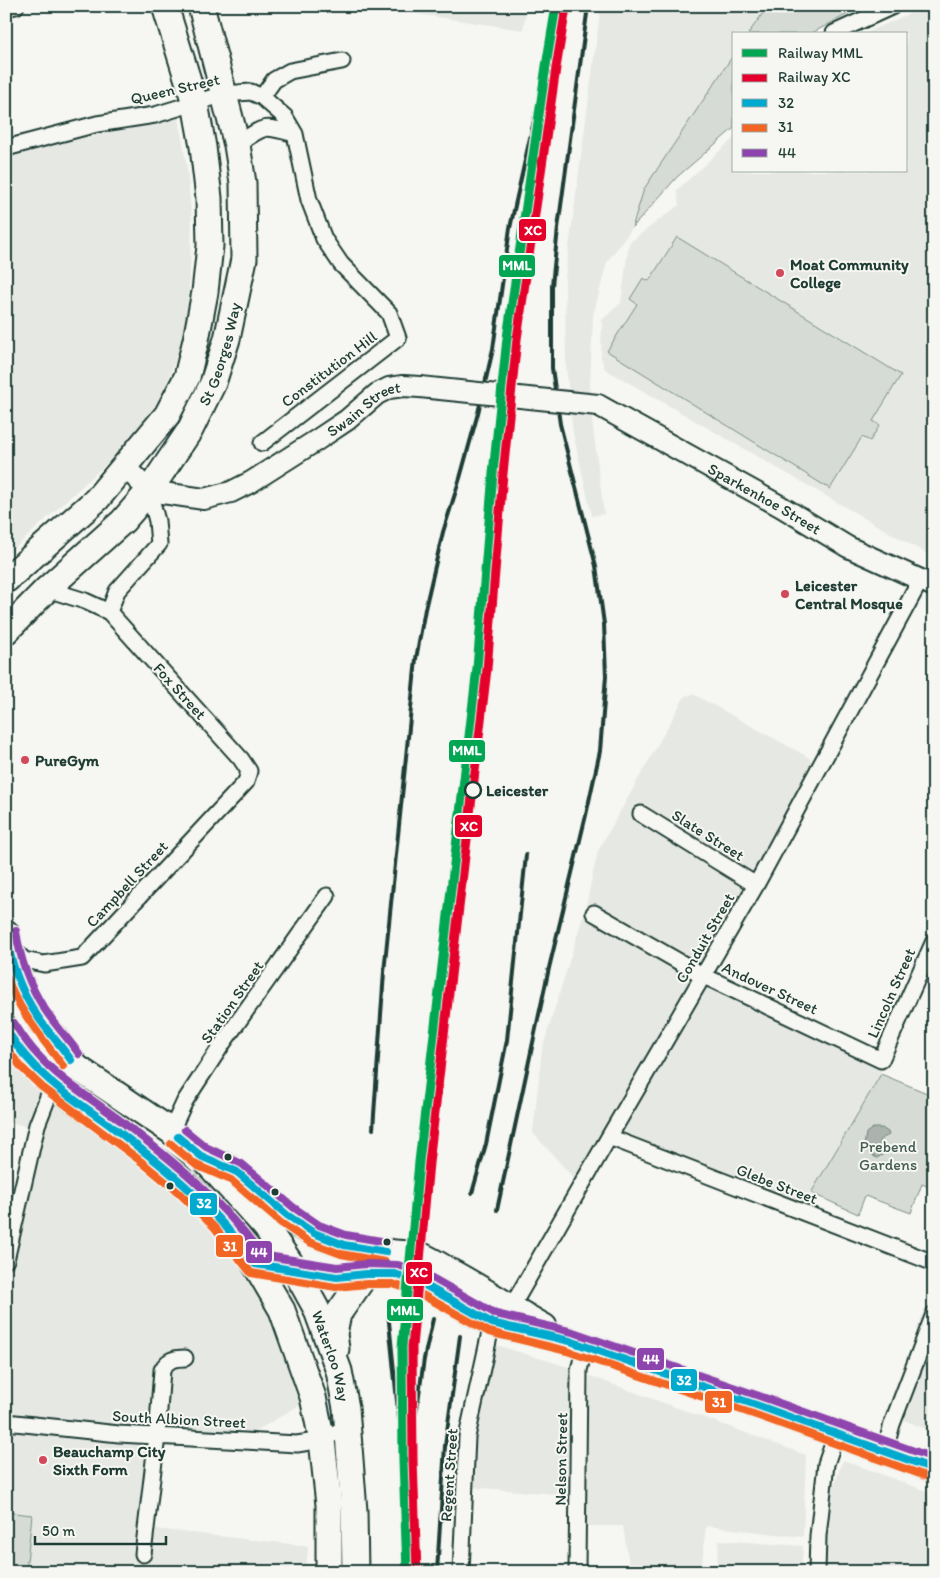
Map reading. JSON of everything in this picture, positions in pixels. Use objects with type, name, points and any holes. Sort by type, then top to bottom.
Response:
[{"type":"main road","name":"St Georges Way","points":[[6,580],[97,499],[167,415],[187,377],[205,292],[210,246],[209,198],[196,103],[165,6]]},
{"type":"main road","name":"St Georges Way","points":[[6,631],[47,590],[123,521],[149,491],[190,430],[213,383],[227,338],[244,259],[243,183],[237,145],[201,6]]},
{"type":"main road","name":"Waterloo Way","points":[[7,938],[15,969],[26,997],[42,1023],[76,1067],[171,1131],[203,1158],[264,1226],[295,1270],[316,1308],[339,1371],[346,1408],[354,1511],[354,1572]]},
{"type":"main road","name":"Waterloo Way","points":[[6,1029],[21,1052],[53,1084],[176,1175],[228,1226],[255,1264],[282,1310],[313,1397],[322,1440],[329,1505],[329,1572]]},
{"type":"main road","points":[[203,1158],[224,1165],[236,1172],[307,1230],[348,1246],[422,1256],[469,1282],[502,1316]]},
{"type":"main road","points":[[255,1264],[337,1277],[395,1274],[578,1344],[762,1407],[836,1435],[885,1450],[934,1469]]},
{"type":"main road","points":[[339,1371],[334,1334],[338,1314],[366,1274]]},
{"type":"street","points":[[6,8],[16,6]]},
{"type":"street","points":[[836,32],[893,6]]},
{"type":"street","points":[[262,97],[274,80],[290,71],[342,61]]},
{"type":"street","name":"Queen Street","points":[[6,148],[97,124],[155,114],[224,94],[251,92],[262,97]]},
{"type":"street","name":"Constitution Hill","points":[[262,97],[284,117],[295,134],[309,200],[324,239],[341,264],[389,313],[398,338],[262,443]]},
{"type":"street","points":[[237,145],[259,129],[271,127],[295,134]]},
{"type":"street","name":"Swain Street","points":[[149,491],[204,500],[231,492],[252,482],[317,440],[347,420],[377,394],[389,388],[403,386],[420,387],[598,405]]},
{"type":"street","name":"Sparkenhoe Street","points":[[598,405],[780,506],[848,547],[927,584]]},
{"type":"street","points":[[109,612],[117,591],[159,544],[157,521],[149,491],[125,467]]},
{"type":"street","name":"Conduit Street","points":[[502,1316],[531,1274],[704,976],[927,584]]},
{"type":"street","name":"Fox Street","points":[[47,590],[85,601],[109,612],[241,759],[249,771]]},
{"type":"street","name":"Campbell Street","points":[[7,938],[24,960],[44,964],[82,958],[246,782],[249,771]]},
{"type":"street","name":"Slate Street","points":[[641,814],[756,885]]},
{"type":"street","name":"Station Street","points":[[171,1131],[185,1101],[218,1051],[327,896]]},
{"type":"street","name":"Andover Street","points":[[594,913],[704,976],[881,1060]]},
{"type":"street","name":"Lincoln Street","points":[[881,1060],[934,941]]},
{"type":"street","points":[[6,1260],[37,1125],[53,1084],[62,1073],[76,1067]]},
{"type":"street","name":"Glebe Street","points":[[609,1137],[934,1263]]},
{"type":"street","points":[[885,1450],[892,1424],[934,1314]]},
{"type":"street","name":"Regent Street","points":[[461,1572],[467,1437],[502,1316]]},
{"type":"street","name":"Nelson Street","points":[[576,1572],[578,1344]]},
{"type":"street","points":[[143,1554],[157,1436],[162,1370],[165,1364],[171,1360],[185,1358]]},
{"type":"street","name":"South Albion Street","points":[[6,1422],[120,1434],[297,1444],[322,1440],[348,1426]]},
{"type":"street","points":[[816,1572],[826,1464],[836,1435]]},
{"type":"shaded area","points":[[366,6],[527,6],[523,30]]},
{"type":"shaded area","points":[[601,6],[768,6],[749,32],[732,32],[732,57],[644,189],[632,228],[607,262],[593,316],[590,384],[592,420],[604,514],[592,516],[573,433],[566,366],[565,278]]},
{"type":"shaded area","name":"Moat Community College","points":[[926,6],[934,6],[934,558],[605,369],[601,358],[602,320],[621,303],[629,243],[679,205],[677,190],[732,140],[732,172],[908,172],[908,32],[868,32]]},
{"type":"shaded area","points":[[177,108],[187,168],[192,223],[188,311],[182,342],[164,391],[146,419],[104,466],[6,556],[6,152]]},
{"type":"shaded area","points":[[693,694],[806,756],[820,767],[704,976],[881,1060],[881,1074],[811,1193],[803,1213],[609,1137],[581,1186],[533,1133],[542,1050],[585,910],[598,851],[685,696]]},
{"type":"shaded area","points":[[6,1059],[42,1088],[29,1128],[6,1122]]},
{"type":"shaded area","points":[[53,1084],[228,1226],[313,1397],[241,1440],[157,1436],[146,1528],[308,1546],[306,1572],[6,1572],[6,1260]]},
{"type":"shaded area","points":[[873,1128],[882,1128],[889,1135],[881,1139],[879,1147],[889,1151],[877,1158],[864,1147],[866,1133]]},
{"type":"shaded area","points":[[934,1335],[934,1432],[901,1419]]},
{"type":"shaded area","points":[[493,1344],[571,1368],[567,1495],[471,1487],[470,1437]]},
{"type":"shaded area","points":[[590,1376],[806,1455],[803,1537],[706,1526],[701,1572],[580,1572],[580,1570],[630,1571],[623,1526],[583,1526]]},
{"type":"shaded area","points":[[843,1460],[934,1494],[934,1572],[823,1572],[830,1497]]},
{"type":"shaded area","points":[[719,1540],[803,1546],[801,1572],[716,1572]]},
{"type":"green space","points":[[768,6],[863,6],[814,32],[749,32]]},
{"type":"green space","points":[[732,57],[732,130],[677,177],[632,228],[644,189]]},
{"type":"green space","points":[[677,237],[901,375],[873,421],[880,425],[870,441],[862,437],[830,489],[607,351],[637,304],[630,299],[643,278],[649,281]]},
{"type":"green space","name":"Prebend Gardens","points":[[881,1074],[934,1096],[934,1189],[922,1184],[911,1213],[865,1196],[858,1214],[811,1193]]},
{"type":"green space","points":[[6,1512],[32,1515],[26,1571],[63,1569],[65,1572],[6,1572]]},
{"type":"railway","points":[[497,1210],[549,968],[600,751],[606,676],[604,624],[596,566],[560,424],[552,368],[552,286],[588,6]]},
{"type":"railway","points":[[373,1129],[384,972],[416,659],[425,609],[443,532],[478,413],[493,349],[510,228],[546,66]]},
{"type":"railway","points":[[472,1193],[486,1144],[507,1040],[526,855]]},
{"type":"railway","points":[[388,1312],[403,1460]]},
{"type":"railway","points":[[414,1430],[424,1359],[433,1319]]},
{"type":"railway","points":[[437,1572],[445,1446],[460,1336]]},
{"type":"rail line","name":"MML","points":[[407,1572],[403,1460],[402,1347],[419,1162],[477,668],[493,473],[507,338],[556,6]]},
{"type":"rail line","name":"XC","points":[[417,1572],[413,1460],[412,1347],[429,1163],[487,669],[503,474],[517,339],[566,8]]},
{"type":"transit line","name":"44","points":[[16,931],[23,961],[34,990],[48,1014],[79,1054]]},
{"type":"transit line","name":"32","points":[[6,935],[13,966],[30,1005],[71,1060]]},
{"type":"transit line","name":"31","points":[[6,976],[24,1013],[63,1066]]},
{"type":"transit line","name":"44","points":[[14,1023],[31,1047],[55,1072],[137,1133],[195,1181],[230,1216],[261,1255],[337,1267],[366,1264],[398,1265],[425,1274],[496,1314],[573,1332],[934,1458]]},
{"type":"transit line","name":"32","points":[[6,1029],[23,1053],[48,1080],[173,1175],[208,1207],[255,1264],[337,1277],[395,1274],[421,1283],[492,1323],[570,1341],[934,1469]]},
{"type":"transit line","name":"31","points":[[6,1048],[22,1068],[42,1087],[138,1159],[178,1192],[215,1228],[251,1273],[336,1287],[393,1284],[417,1292],[489,1332],[567,1351],[759,1416],[931,1478]]},
{"type":"transit line","name":"44","points":[[185,1130],[206,1147],[242,1164],[293,1207],[319,1225],[346,1235],[387,1242]]},
{"type":"transit line","name":"32","points":[[178,1137],[201,1156],[237,1172],[287,1215],[314,1233],[344,1245],[386,1252]]},
{"type":"transit line","name":"31","points":[[171,1144],[196,1165],[231,1180],[281,1223],[309,1242],[341,1254],[385,1262]]},
{"type":"place","name":"Moat Community College","points":[[780,273]]},
{"type":"place","name":"Leicester Central Mosque","points":[[785,594]]},
{"type":"place","name":"PureGym","points":[[25,760]]},
{"type":"place","name":"Leicester","points":[[473,790]]},
{"type":"place","name":"Beauchamp City Sixth Form","points":[[43,1460]]}]
